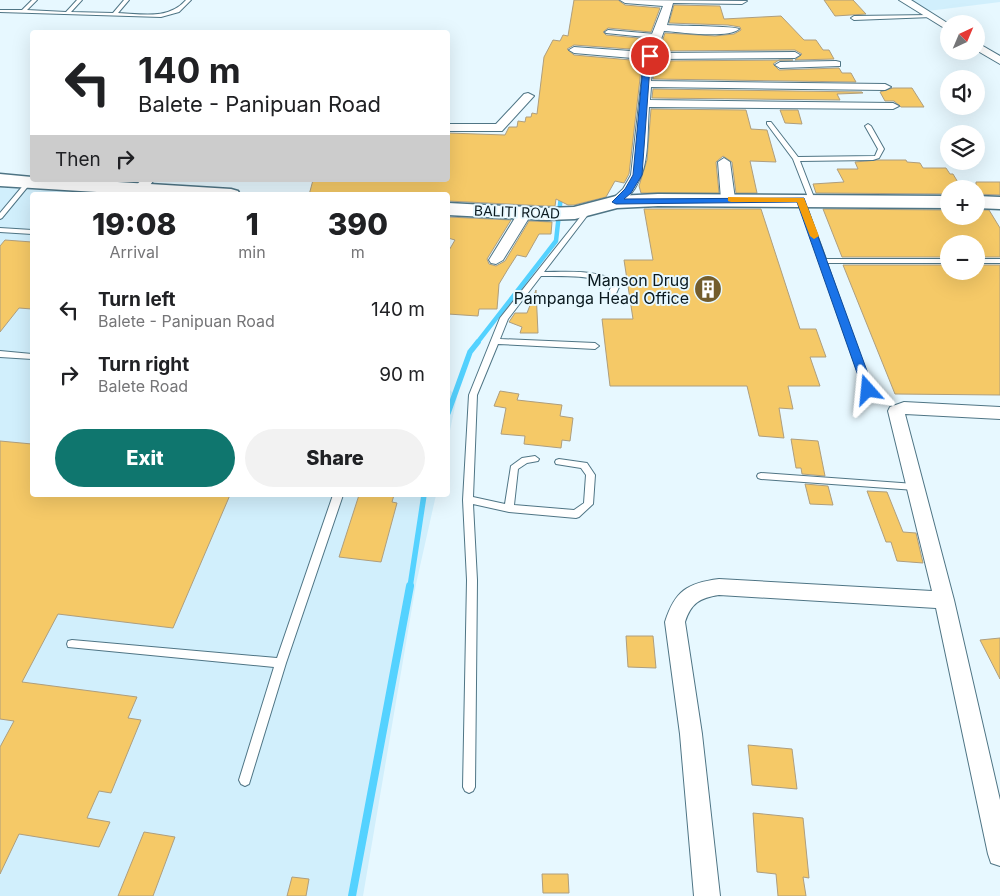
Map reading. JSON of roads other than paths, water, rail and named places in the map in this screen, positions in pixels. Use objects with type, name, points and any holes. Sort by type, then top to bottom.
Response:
[{"type":"main road","points":[[0,180],[28,183],[144,184],[207,192]]},
{"type":"main road","name":"BALITI ROAD","points":[[450,209],[547,214],[581,212],[616,202],[728,199],[940,202]]},
{"type":"main road","points":[[985,202],[1000,203]]},
{"type":"street","points":[[625,0],[742,1]]},
{"type":"street","points":[[904,0],[940,22]]},
{"type":"street","points":[[616,202],[628,191],[638,175],[648,61],[669,1]]},
{"type":"street","points":[[658,32],[734,29]]},
{"type":"street","points":[[574,50],[648,61],[836,64]]},
{"type":"street","points":[[985,51],[1000,61]]},
{"type":"street","points":[[648,61],[795,55]]},
{"type":"street","points":[[646,84],[885,87]]},
{"type":"street","points":[[450,128],[498,128],[502,126],[528,96]]},
{"type":"street","points":[[645,104],[893,106]]},
{"type":"street","points":[[724,162],[728,199]]},
{"type":"street","points":[[496,260],[525,213]]},
{"type":"street","points":[[1000,413],[897,410],[944,600],[1000,854]]},
{"type":"street","points":[[707,896],[691,734],[675,622],[680,605],[690,595],[702,589],[719,587],[944,600]]},
{"type":"lane","points":[[23,12],[35,0]]},
{"type":"lane","points":[[67,13],[80,0]]},
{"type":"lane","points":[[115,14],[127,0]]},
{"type":"lane","points":[[0,11],[173,14],[183,8],[189,0]]},
{"type":"lane","points":[[854,18],[930,16]]},
{"type":"lane","points":[[608,32],[658,32]]},
{"type":"lane","points":[[769,123],[796,159],[824,261],[868,390]]},
{"type":"lane","points":[[796,159],[877,157],[881,149],[868,126]]},
{"type":"lane","points":[[0,217],[28,183]]},
{"type":"lane","points":[[469,787],[472,580],[468,500],[473,395],[504,318],[538,274],[581,212]]},
{"type":"lane","points":[[0,230],[30,232]]},
{"type":"lane","points":[[824,261],[940,261]]},
{"type":"lane","points":[[985,261],[1000,261]]},
{"type":"lane","points":[[538,274],[590,275],[604,278],[613,282],[615,287],[612,294]]},
{"type":"lane","points":[[494,341],[595,346]]},
{"type":"lane","points":[[0,354],[30,357]]},
{"type":"lane","points":[[509,508],[514,468],[525,460],[535,459]]},
{"type":"lane","points":[[468,500],[509,508],[576,514],[588,504],[591,475],[584,466],[559,462]]},
{"type":"lane","points":[[761,476],[915,487]]},
{"type":"lane","points":[[245,780],[281,663],[337,497]]},
{"type":"lane","points":[[72,644],[281,663]]},
{"type":"waterway","points":[[477,343],[556,241],[561,196]]},
{"type":"waterway","points":[[450,407],[470,352],[478,342]]},
{"type":"waterway","points":[[410,587],[424,497]]},
{"type":"waterway","points":[[352,896],[410,586]]},
{"type":"place","name":"Manson Drug Pampanga Head Office","points":[[708,289]]}]
